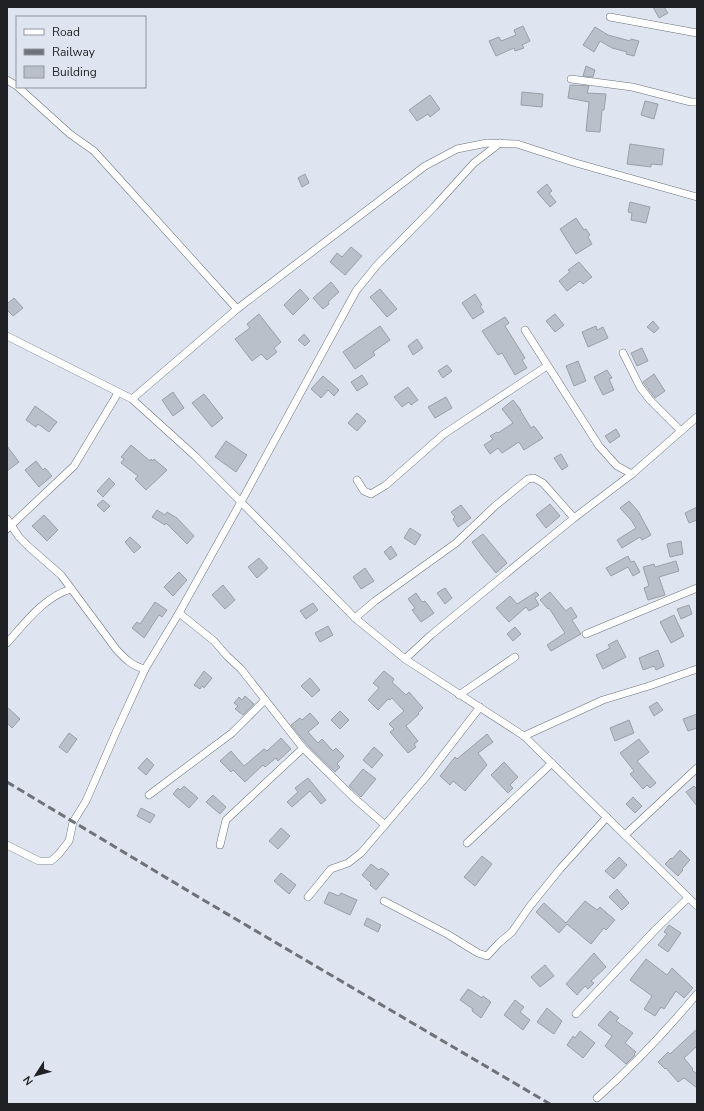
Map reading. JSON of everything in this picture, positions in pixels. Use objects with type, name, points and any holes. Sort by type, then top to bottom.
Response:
[{"type":"street","points":[[610,17],[697,33]]},
{"type":"street","points":[[571,79],[632,87],[691,102],[697,102]]},
{"type":"street","points":[[7,80],[16,86]]},
{"type":"street","points":[[19,88],[70,134],[94,152],[237,309]]},
{"type":"street","points":[[132,399],[237,309],[425,166],[457,149],[487,143],[517,144],[576,164],[697,197]]},
{"type":"street","points":[[7,846],[39,861],[51,861],[69,841],[73,822],[86,801],[145,669],[179,613],[242,502],[356,291],[376,265],[434,207],[474,163],[500,143]]},
{"type":"street","points":[[525,330],[546,366],[599,446],[617,466],[632,474]]},
{"type":"street","points":[[7,336],[132,399],[242,502],[354,618],[405,659],[524,736],[697,906]]},
{"type":"street","points":[[623,353],[640,388],[681,431]]},
{"type":"street","points":[[357,480],[364,491],[371,494],[386,485],[444,434],[546,366]]},
{"type":"street","points":[[9,527],[74,466],[118,393]]},
{"type":"street","points":[[405,659],[431,635],[574,518],[632,474],[697,417]]},
{"type":"street","points":[[354,618],[375,601],[456,543],[494,506],[528,478],[534,478],[543,483],[574,518]]},
{"type":"street","points":[[7,519],[9,527],[61,575],[125,659],[132,665],[145,669]]},
{"type":"street","points":[[586,634],[697,588]]},
{"type":"street","points":[[7,643],[39,608],[60,593],[71,589]]},
{"type":"street","points":[[179,613],[221,648],[241,669],[303,748],[353,798],[385,825]]},
{"type":"street","points":[[459,695],[515,657]]},
{"type":"street","points":[[524,736],[603,700],[697,669]]},
{"type":"street","points":[[149,795],[232,733],[265,700]]},
{"type":"street","points":[[308,898],[331,869],[348,863],[362,853],[426,777],[480,707]]},
{"type":"street","points":[[220,845],[226,820],[303,748]]},
{"type":"street","points":[[467,842],[552,764]]},
{"type":"street","points":[[625,835],[697,768]]},
{"type":"street","points":[[384,901],[447,934],[478,953],[487,956],[512,932],[530,906],[560,869],[607,817]]},
{"type":"street","points":[[576,1014],[655,930],[688,898]]},
{"type":"street","points":[[597,1098],[627,1071],[679,1016],[697,994]]},
{"type":"building","points":[[653,7],[664,7],[668,13],[659,18]]},
{"type":"building","points":[[523,26],[530,41],[522,45],[524,48],[515,51],[514,48],[496,56],[489,41],[499,37],[501,41],[516,35],[514,30]]},
{"type":"building","points":[[595,27],[608,35],[630,41],[631,39],[639,41],[634,56],[626,54],[627,52],[612,48],[600,41],[594,52],[583,45]]},
{"type":"building","points":[[586,66],[595,70],[593,77],[583,76]]},
{"type":"building","points":[[570,85],[589,86],[587,93],[606,94],[604,110],[602,110],[600,132],[586,131],[589,102],[568,98]]},
{"type":"building","points":[[522,92],[543,94],[542,107],[521,105]]},
{"type":"building","points":[[430,95],[440,109],[430,117],[428,114],[417,121],[409,110]]},
{"type":"building","points":[[645,101],[658,104],[654,119],[641,115]]},
{"type":"building","points":[[630,144],[664,149],[662,165],[651,164],[651,167],[627,164]]},
{"type":"building","points":[[305,174],[309,183],[302,187],[298,178]]},
{"type":"building","points":[[547,184],[552,191],[549,193],[556,202],[550,207],[537,192]]},
{"type":"building","points":[[630,202],[650,207],[646,223],[631,220],[632,213],[628,212]]},
{"type":"building","points":[[576,218],[584,230],[586,229],[590,235],[588,237],[592,244],[576,254],[560,229]]},
{"type":"building","points":[[351,247],[362,256],[345,275],[330,262],[337,253],[342,257]]},
{"type":"building","points":[[579,262],[592,277],[583,284],[580,281],[567,291],[559,281],[570,272],[568,270]]},
{"type":"building","points":[[331,282],[339,292],[323,309],[313,298]]},
{"type":"building","points":[[300,289],[309,299],[293,315],[284,305]]},
{"type":"building","points":[[380,289],[397,309],[387,317],[370,297]]},
{"type":"building","points":[[475,294],[482,305],[480,306],[484,312],[473,319],[462,303]]},
{"type":"building","points":[[14,298],[23,308],[13,316],[7,310],[7,304]]},
{"type":"building","points":[[259,314],[281,342],[274,348],[277,352],[267,360],[261,354],[252,361],[235,339],[250,328],[247,324]]},
{"type":"building","points":[[555,314],[564,325],[555,332],[546,321]]},
{"type":"building","points":[[505,317],[509,323],[505,326],[525,358],[522,360],[527,368],[515,375],[502,353],[498,355],[482,331]]},
{"type":"building","points":[[653,321],[659,328],[654,333],[647,327]]},
{"type":"building","points":[[380,326],[390,340],[373,352],[375,355],[355,369],[343,352]]},
{"type":"building","points":[[596,326],[597,330],[603,327],[608,338],[588,347],[582,332]]},
{"type":"building","points":[[304,334],[310,341],[305,346],[298,340]]},
{"type":"building","points":[[417,339],[423,348],[413,355],[408,346]]},
{"type":"building","points":[[642,348],[648,361],[637,366],[631,353]]},
{"type":"building","points":[[578,361],[586,381],[574,386],[566,366]]},
{"type":"building","points":[[447,365],[452,371],[443,378],[438,371]]},
{"type":"building","points":[[607,370],[612,378],[609,379],[614,390],[603,395],[594,377]]},
{"type":"building","points":[[654,374],[665,391],[655,398],[643,382]]},
{"type":"building","points":[[362,375],[368,384],[357,391],[351,382]]},
{"type":"building","points":[[323,376],[339,390],[334,396],[328,390],[321,398],[311,389]]},
{"type":"building","points":[[408,387],[418,400],[411,405],[409,402],[402,407],[394,397]]},
{"type":"building","points":[[173,392],[184,408],[173,416],[162,400]]},
{"type":"building","points":[[204,394],[223,418],[212,427],[192,403]]},
{"type":"building","points":[[446,397],[452,408],[435,418],[428,407]]},
{"type":"building","points":[[513,400],[521,410],[531,428],[534,426],[543,438],[524,450],[519,442],[502,453],[498,448],[490,454],[484,445],[493,439],[490,436],[497,432],[498,433],[513,423],[502,409]]},
{"type":"building","points":[[35,406],[57,422],[49,432],[38,424],[36,427],[26,420]]},
{"type":"building","points":[[357,413],[366,421],[357,431],[348,423]]},
{"type":"building","points":[[616,429],[620,436],[610,443],[605,436]]},
{"type":"building","points":[[226,441],[247,455],[236,472],[215,457]]},
{"type":"building","points":[[131,445],[150,461],[151,459],[153,461],[154,459],[167,470],[146,490],[135,479],[138,476],[121,463],[124,459],[121,457]]},
{"type":"building","points":[[7,446],[19,462],[7,471]]},
{"type":"building","points":[[561,454],[568,466],[562,470],[554,458]]},
{"type":"building","points":[[36,461],[43,470],[45,468],[52,476],[39,487],[25,470]]},
{"type":"building","points":[[109,478],[115,484],[103,497],[97,491]]},
{"type":"building","points":[[103,500],[110,506],[104,512],[97,505]]},
{"type":"building","points":[[629,501],[638,511],[651,535],[642,540],[640,537],[622,548],[617,540],[636,528],[620,508]]},
{"type":"building","points":[[550,504],[560,516],[546,528],[536,515]]},
{"type":"building","points":[[461,505],[471,518],[458,527],[453,519],[455,517],[451,512]]},
{"type":"building","points":[[697,507],[697,520],[689,523],[685,513]]},
{"type":"building","points":[[157,510],[165,515],[167,512],[177,518],[194,536],[187,544],[166,523],[165,525],[152,517]]},
{"type":"building","points":[[44,515],[58,530],[47,541],[32,526]]},
{"type":"building","points":[[410,528],[421,535],[415,545],[404,538]]},
{"type":"building","points":[[483,534],[507,563],[496,573],[472,542]]},
{"type":"building","points":[[130,537],[141,547],[134,553],[125,542]]},
{"type":"building","points":[[681,541],[683,554],[670,557],[667,544]]},
{"type":"building","points":[[391,546],[397,555],[390,560],[384,552]]},
{"type":"building","points":[[628,556],[631,562],[634,561],[640,572],[633,576],[628,567],[611,576],[606,568]]},
{"type":"building","points":[[259,558],[268,568],[257,578],[248,567]]},
{"type":"building","points":[[676,561],[679,571],[659,577],[665,595],[648,600],[644,588],[649,586],[643,567],[654,564],[655,567]]},
{"type":"building","points":[[365,568],[374,581],[361,589],[353,577]]},
{"type":"building","points":[[179,572],[187,580],[173,596],[164,587]]},
{"type":"building","points":[[223,585],[235,600],[225,609],[212,595]]},
{"type":"building","points":[[445,588],[452,598],[445,604],[437,593]]},
{"type":"building","points":[[536,592],[539,595],[535,598],[539,605],[529,611],[526,607],[509,622],[496,608],[510,596],[517,604]]},
{"type":"building","points":[[550,592],[566,611],[571,607],[577,617],[572,620],[581,634],[551,651],[547,645],[565,633],[549,608],[548,609],[540,600]]},
{"type":"building","points":[[416,593],[422,602],[425,601],[434,613],[421,622],[412,610],[415,608],[408,599]]},
{"type":"building","points":[[155,602],[167,610],[162,617],[159,615],[144,638],[132,628],[137,622],[140,624]]},
{"type":"building","points":[[313,603],[318,610],[306,619],[300,611]]},
{"type":"building","points":[[689,605],[692,614],[681,619],[677,609]]},
{"type":"building","points":[[674,615],[684,636],[671,643],[660,622]]},
{"type":"building","points":[[328,626],[333,635],[320,642],[315,633]]},
{"type":"building","points":[[515,627],[521,634],[513,641],[507,634]]},
{"type":"building","points":[[617,640],[626,657],[603,669],[596,655],[610,648],[608,645]]},
{"type":"building","points":[[658,650],[664,666],[656,670],[654,666],[643,670],[639,658]]},
{"type":"building","points":[[204,671],[212,678],[204,688],[202,686],[200,689],[194,685]]},
{"type":"building","points":[[384,671],[394,679],[392,682],[406,695],[409,692],[423,708],[418,713],[419,714],[406,726],[418,741],[414,744],[416,747],[408,753],[390,732],[394,729],[389,724],[404,711],[392,698],[390,700],[388,699],[378,710],[368,700],[379,688],[373,683]]},
{"type":"building","points":[[310,678],[320,690],[312,697],[301,686]]},
{"type":"building","points":[[245,696],[254,704],[243,715],[235,709],[238,706],[234,703],[239,697],[242,700]]},
{"type":"building","points":[[657,702],[663,710],[654,716],[649,707]]},
{"type":"building","points":[[7,707],[20,719],[12,728],[7,723]]},
{"type":"building","points":[[340,711],[349,720],[340,729],[331,720]]},
{"type":"building","points":[[310,713],[319,723],[308,732],[318,743],[322,739],[333,751],[336,748],[344,756],[337,764],[340,767],[335,772],[310,748],[291,725],[300,718],[302,720]]},
{"type":"building","points":[[697,714],[697,728],[688,731],[683,719]]},
{"type":"building","points":[[629,720],[634,733],[615,741],[610,728]]},
{"type":"building","points":[[69,733],[77,739],[67,753],[59,747]]},
{"type":"building","points":[[487,734],[493,742],[478,753],[487,765],[465,791],[453,781],[450,785],[440,776],[455,757],[457,759]]},
{"type":"building","points":[[281,738],[291,749],[278,761],[276,758],[265,767],[263,765],[245,782],[233,770],[231,772],[220,761],[231,751],[244,766],[264,749],[267,751]]},
{"type":"building","points":[[639,739],[649,752],[637,761],[656,783],[650,788],[647,785],[643,789],[630,774],[634,771],[620,753]]},
{"type":"building","points":[[374,747],[383,755],[372,768],[363,760]]},
{"type":"building","points":[[147,758],[154,765],[146,775],[138,768]]},
{"type":"building","points":[[504,762],[518,777],[510,785],[513,788],[508,793],[491,775]]},
{"type":"building","points":[[363,769],[376,779],[361,797],[349,786]]},
{"type":"building","points":[[308,778],[326,800],[321,804],[310,791],[292,807],[287,802],[298,792],[295,788]]},
{"type":"building","points":[[184,786],[198,798],[189,808],[173,794],[178,788],[180,790]]},
{"type":"building","points":[[694,786],[697,789],[697,806],[686,792]]},
{"type":"building","points":[[213,795],[226,807],[220,814],[206,802]]},
{"type":"building","points":[[633,797],[642,806],[635,813],[626,804]]},
{"type":"building","points":[[141,808],[155,815],[150,823],[137,816]]},
{"type":"building","points":[[281,828],[290,836],[278,849],[269,841]]},
{"type":"building","points":[[680,850],[690,860],[678,876],[665,864]]},
{"type":"building","points":[[482,856],[492,864],[475,886],[464,877]]},
{"type":"building","points":[[619,857],[627,865],[614,879],[605,871]]},
{"type":"building","points":[[371,864],[379,870],[381,868],[389,874],[376,890],[362,875]]},
{"type":"building","points":[[281,873],[296,885],[289,894],[274,881]]},
{"type":"building","points":[[617,889],[629,903],[622,910],[609,897]]},
{"type":"building","points":[[329,892],[339,896],[341,893],[357,900],[350,915],[324,903]]},
{"type":"building","points":[[585,901],[597,910],[600,907],[615,920],[606,930],[604,928],[591,944],[567,924],[559,933],[536,912],[544,903],[566,923]]},
{"type":"building","points":[[367,918],[381,925],[378,932],[364,925]]},
{"type":"building","points":[[669,925],[681,933],[668,952],[658,945],[667,934],[664,932]]},
{"type":"building","points":[[594,953],[606,967],[591,981],[594,983],[588,989],[585,986],[577,995],[566,984]]},
{"type":"building","points":[[646,959],[667,975],[672,968],[693,988],[684,998],[676,991],[664,1009],[661,1007],[655,1016],[644,1009],[652,996],[630,980]]},
{"type":"building","points":[[545,965],[554,976],[540,987],[531,977]]},
{"type":"building","points":[[468,989],[482,998],[483,996],[491,1002],[481,1018],[472,1011],[473,1009],[460,1000]]},
{"type":"building","points":[[515,1000],[524,1007],[520,1012],[530,1020],[523,1030],[504,1015]]},
{"type":"building","points":[[547,1008],[562,1021],[554,1034],[537,1022]]},
{"type":"building","points":[[610,1011],[619,1018],[616,1021],[633,1033],[625,1043],[636,1052],[626,1064],[605,1046],[612,1036],[598,1025]]},
{"type":"building","points":[[697,1029],[697,1046],[684,1058],[693,1069],[692,1070],[697,1074],[697,1088],[684,1078],[678,1082],[666,1068],[665,1069],[658,1062],[668,1052],[670,1054]]},
{"type":"building","points":[[580,1031],[595,1043],[583,1058],[567,1045],[573,1036],[575,1038]]},
{"type":"railway","points":[[7,782],[200,898],[550,1104]]}]
